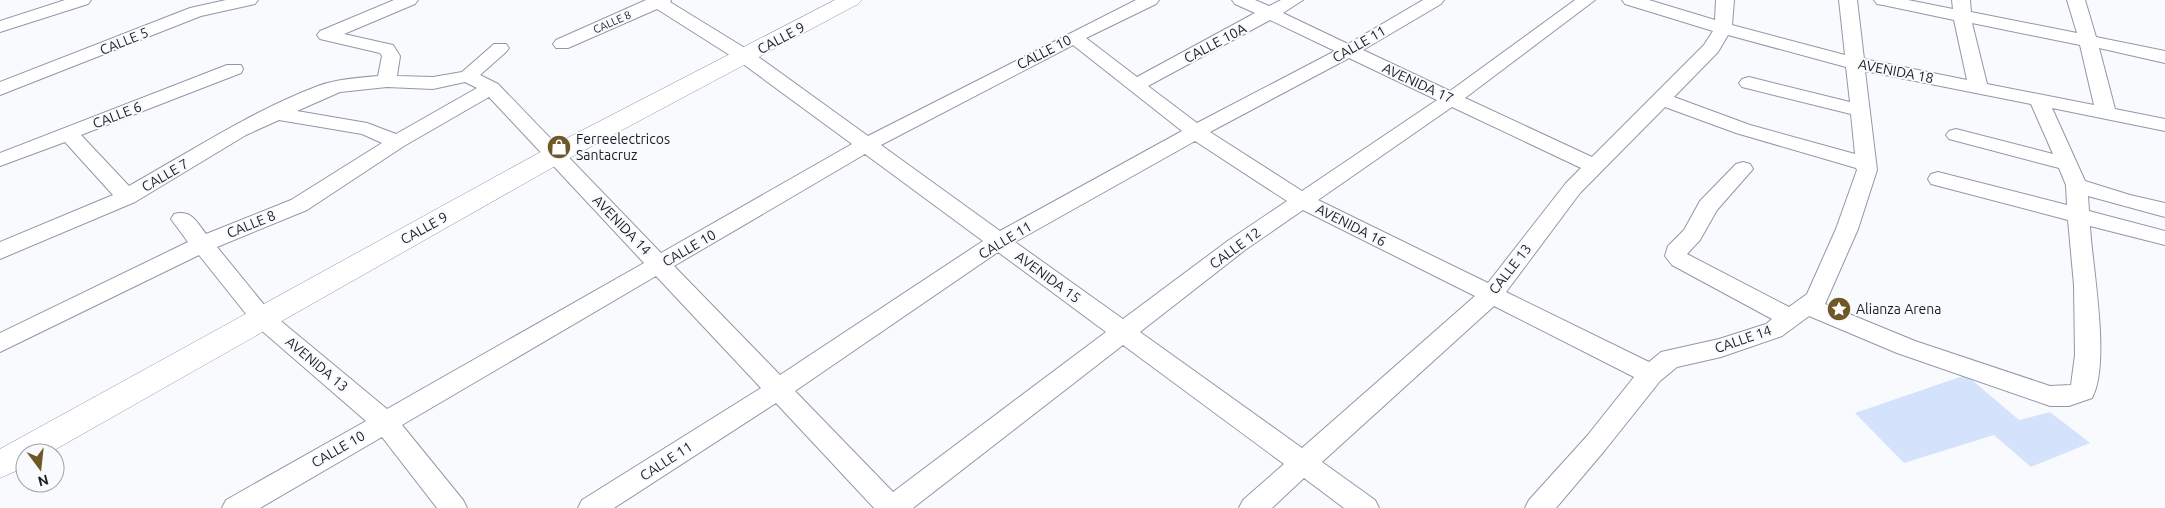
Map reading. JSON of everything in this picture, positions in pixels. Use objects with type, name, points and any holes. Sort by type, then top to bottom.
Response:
[{"type":"street","points":[[0,27],[82,0]]},
{"type":"street","name":"CALLE 5","points":[[0,89],[196,12],[249,0]]},
{"type":"street","points":[[409,0],[326,35],[386,49],[392,56],[386,81],[417,84],[468,76],[500,48]]},
{"type":"street","name":"CALLE 9","points":[[0,465],[555,155],[746,57],[851,0]]},
{"type":"street","name":"CALLE 10","points":[[236,508],[866,145],[1074,37],[1150,0]]},
{"type":"street","name":"AVENIDA 17","points":[[1241,0],[1594,167]]},
{"type":"street","name":"CALLE 10A","points":[[1135,85],[1294,0]]},
{"type":"street","name":"CALLE 11","points":[[592,508],[777,390],[999,241],[1196,132],[1349,51],[1435,0]]},
{"type":"street","name":"CALLE 12","points":[[892,508],[1237,245],[1451,99],[1586,0]]},
{"type":"street","name":"AVENIDA 18","points":[[1631,0],[1723,28],[1854,63],[2106,113],[2163,127]]},
{"type":"street","name":"CALLE 13","points":[[1253,508],[1490,295],[1573,188],[1712,48],[1723,28],[1725,0]]},
{"type":"street","name":"CALLE 14","points":[[1539,508],[1596,443],[1651,374],[1670,359],[1721,348],[1774,330],[1816,299],[1847,229],[1867,170],[1848,0]]},
{"type":"street","points":[[1884,0],[1962,9],[2165,57]]},
{"type":"street","points":[[2076,0],[2106,113]]},
{"type":"street","name":"AVENIDA 15","points":[[658,1],[746,57],[1365,508]]},
{"type":"street","name":"CALLE 8","points":[[562,44],[658,1]]},
{"type":"street","points":[[1962,9],[1978,87]]},
{"type":"street","name":"AVENIDA 16","points":[[1074,37],[1196,132],[1303,201],[1651,374]]},
{"type":"street","name":"CALLE 6","points":[[0,160],[234,69]]},
{"type":"street","name":"AVENIDA 14","points":[[468,76],[491,88],[660,264],[777,390],[892,508]]},
{"type":"street","name":"CALLE 7","points":[[0,251],[126,197],[239,131],[325,90],[339,86],[386,81]]},
{"type":"street","points":[[1749,83],[1860,110]]},
{"type":"street","name":"CALLE 8","points":[[0,343],[202,244],[299,205],[397,142],[491,88]]},
{"type":"street","points":[[1662,99],[1743,128],[1866,164]]},
{"type":"street","points":[[1743,169],[1708,206],[1692,236],[1676,251],[1676,256],[1680,260],[1798,312],[2050,396],[2070,396],[2083,391],[2086,355],[2086,285],[2080,245],[2077,184],[2038,99]]},
{"type":"street","points":[[274,113],[367,129],[397,142]]},
{"type":"street","points":[[68,133],[126,197]]},
{"type":"street","points":[[1956,135],[2068,164]]},
{"type":"street","points":[[1938,179],[2165,238]]},
{"type":"street","points":[[2077,184],[2126,201],[2165,210]]},
{"type":"street","name":"AVENIDA 13","points":[[182,219],[262,318],[385,422],[453,508]]},
{"type":"shaded area","points":[[1966,375],[2019,420],[2050,412],[2090,443],[2031,467],[1994,435],[1904,463],[1855,413]]},
{"type":"place","name":"Ferreelectricos Santacruz","points":[[559,147]]},
{"type":"place","name":"Alianza Arena","points":[[1839,309]]}]
